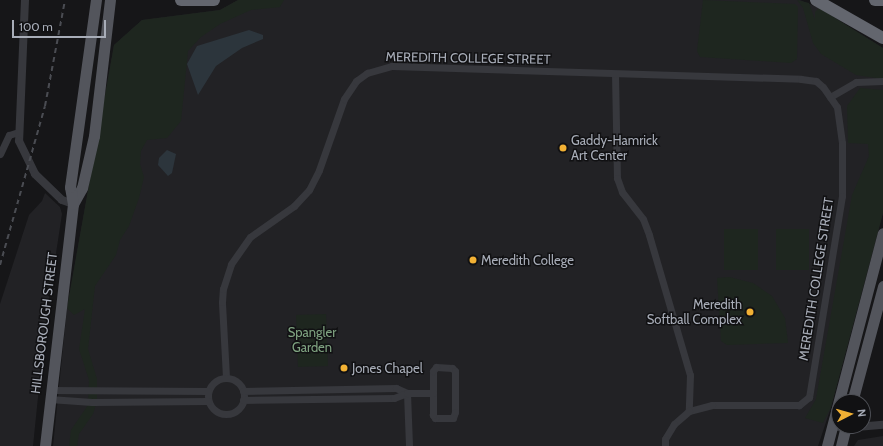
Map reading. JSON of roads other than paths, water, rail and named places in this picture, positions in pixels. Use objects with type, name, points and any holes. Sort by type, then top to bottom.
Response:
[{"type":"highway","points":[[181,0],[214,0]]},
{"type":"highway","points":[[816,0],[883,38]]},
{"type":"highway","points":[[875,0],[883,0]]},
{"type":"main road","name":"HILLSBOROUGH STREET","points":[[45,446],[73,204],[70,187],[96,0]]},
{"type":"main road","name":"HILLSBOROUGH STREET","points":[[73,204],[82,188],[92,143],[110,0]]},
{"type":"main road","points":[[840,394],[883,233]]},
{"type":"main road","points":[[854,394],[883,286]]},
{"type":"main road","points":[[827,446],[831,430]]},
{"type":"main road","points":[[840,446],[843,434]]},
{"type":"street","points":[[25,0],[18,132],[23,153],[35,174],[62,200],[73,204]]},
{"type":"street","name":"MEREDITH COLLEGE STREET","points":[[226,377],[222,302],[223,289],[231,264],[250,237],[294,206],[309,190],[319,170],[344,99],[356,81],[376,69],[392,66],[615,74],[801,78],[816,81],[837,107],[840,121],[842,196],[809,397],[799,405],[712,405],[689,411],[674,424],[665,439],[665,446]]},
{"type":"street","points":[[615,74],[617,178],[622,192],[644,219],[649,234],[690,375],[689,411]]},
{"type":"street","points":[[830,97],[856,82],[883,81]]},
{"type":"street","points":[[0,154],[9,134],[18,132]]},
{"type":"street","points":[[436,367],[452,368],[455,371],[455,412],[452,418],[434,418],[433,393],[433,371],[436,367]]},
{"type":"street","points":[[226,377],[237,381],[243,391],[244,400],[237,410],[226,414],[215,410],[208,401],[208,391],[215,381],[226,377]]},
{"type":"street","points":[[243,391],[396,388],[407,394]]},
{"type":"street","points":[[299,389],[299,399]]},
{"type":"street","points":[[182,391],[182,400]]},
{"type":"street","points":[[50,394],[208,391]]},
{"type":"street","points":[[244,400],[394,398],[407,394],[433,393]]},
{"type":"street","points":[[50,394],[92,402],[182,400],[208,401]]},
{"type":"street","points":[[407,394],[409,446]]},
{"type":"street","points":[[871,426],[883,425]]},
{"type":"railway","points":[[0,265],[45,106],[65,0]]},
{"type":"place","name":"Gaddy-Hamrick Art Center","points":[[563,148]]},
{"type":"place","name":"Meredith College","points":[[473,260]]},
{"type":"place","name":"Meredith Softball Complex","points":[[750,312]]},
{"type":"place","name":"Jones Chapel","points":[[344,368]]},
{"type":"park label","name":"Spangler Garden","points":[[312,340]]}]
